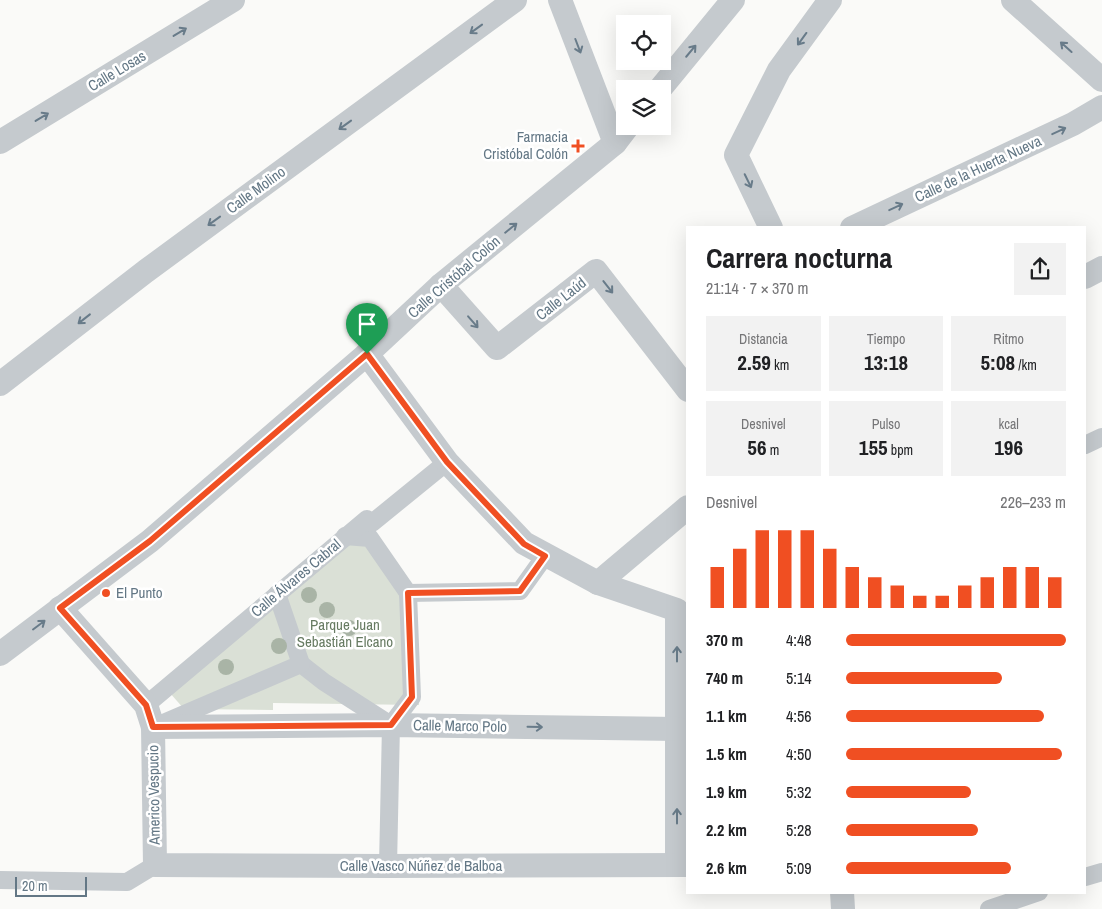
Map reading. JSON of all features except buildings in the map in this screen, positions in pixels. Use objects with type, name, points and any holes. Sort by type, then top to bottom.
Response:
[{"type":"street","name":"Calle Losas","points":[[0,142],[233,0]]},
{"type":"street","name":"Calle Molino","points":[[0,384],[146,271],[515,0]]},
{"type":"street","points":[[561,0],[616,121]]},
{"type":"street","points":[[667,80],[733,0]]},
{"type":"street","points":[[770,226],[736,155],[779,70],[830,0]]},
{"type":"street","points":[[1013,0],[1102,80]]},
{"type":"street","name":"Calle de la Huerta Nueva","points":[[856,226],[1073,124],[1102,107]]},
{"type":"street","name":"Calle Cristóbal Colón","points":[[0,654],[150,541],[367,354],[441,285],[621,135]]},
{"type":"street","points":[[1086,276],[1102,268]]},
{"type":"street","name":"Calle Laúd","points":[[441,285],[497,348],[596,271],[686,387]]},
{"type":"street","points":[[367,354],[447,462],[524,544],[598,583],[677,610],[682,865]]},
{"type":"street","points":[[1086,445],[1102,437]]},
{"type":"street","name":"Calle Álvares Cabral","points":[[150,716],[277,594],[366,518],[372,523],[447,462]]},
{"type":"street","points":[[598,583],[686,509]]},
{"type":"street","points":[[345,536],[370,538],[408,593],[412,697],[391,725],[388,866]]},
{"type":"street","points":[[408,593],[520,591],[545,556]]},
{"type":"street","points":[[277,594],[301,664],[324,682],[391,725]]},
{"type":"street","points":[[60,608],[150,716],[301,664]]},
{"type":"street","name":"Calle Marco Polo","points":[[150,716],[391,725],[678,729]]},
{"type":"street","name":"Americo Vespucio","points":[[150,716],[155,865]]},
{"type":"street","points":[[0,880],[127,882],[155,865]]},
{"type":"street","name":"Calle Vasco Núñez de Balboa","points":[[155,865],[682,865]]},
{"type":"street","points":[[1086,877],[1102,872]]},
{"type":"street","points":[[842,894],[843,909]]},
{"type":"street","points":[[989,909],[1033,894]]},
{"type":"green space","name":"Parque Juan Sebastián Elcano","points":[[366,524],[412,584],[419,705],[273,703],[273,710],[184,709],[170,693]]},
{"type":"place","name":"Farmacia Cristóbal Colón","points":[[578,146]]},
{"type":"place","name":"El Punto","points":[[106,593]]},
{"type":"route","points":[[367,354],[447,462],[524,544],[545,556],[520,591],[408,593],[412,697],[391,725],[153,727],[146,705],[60,608],[150,541],[367,354]]}]
